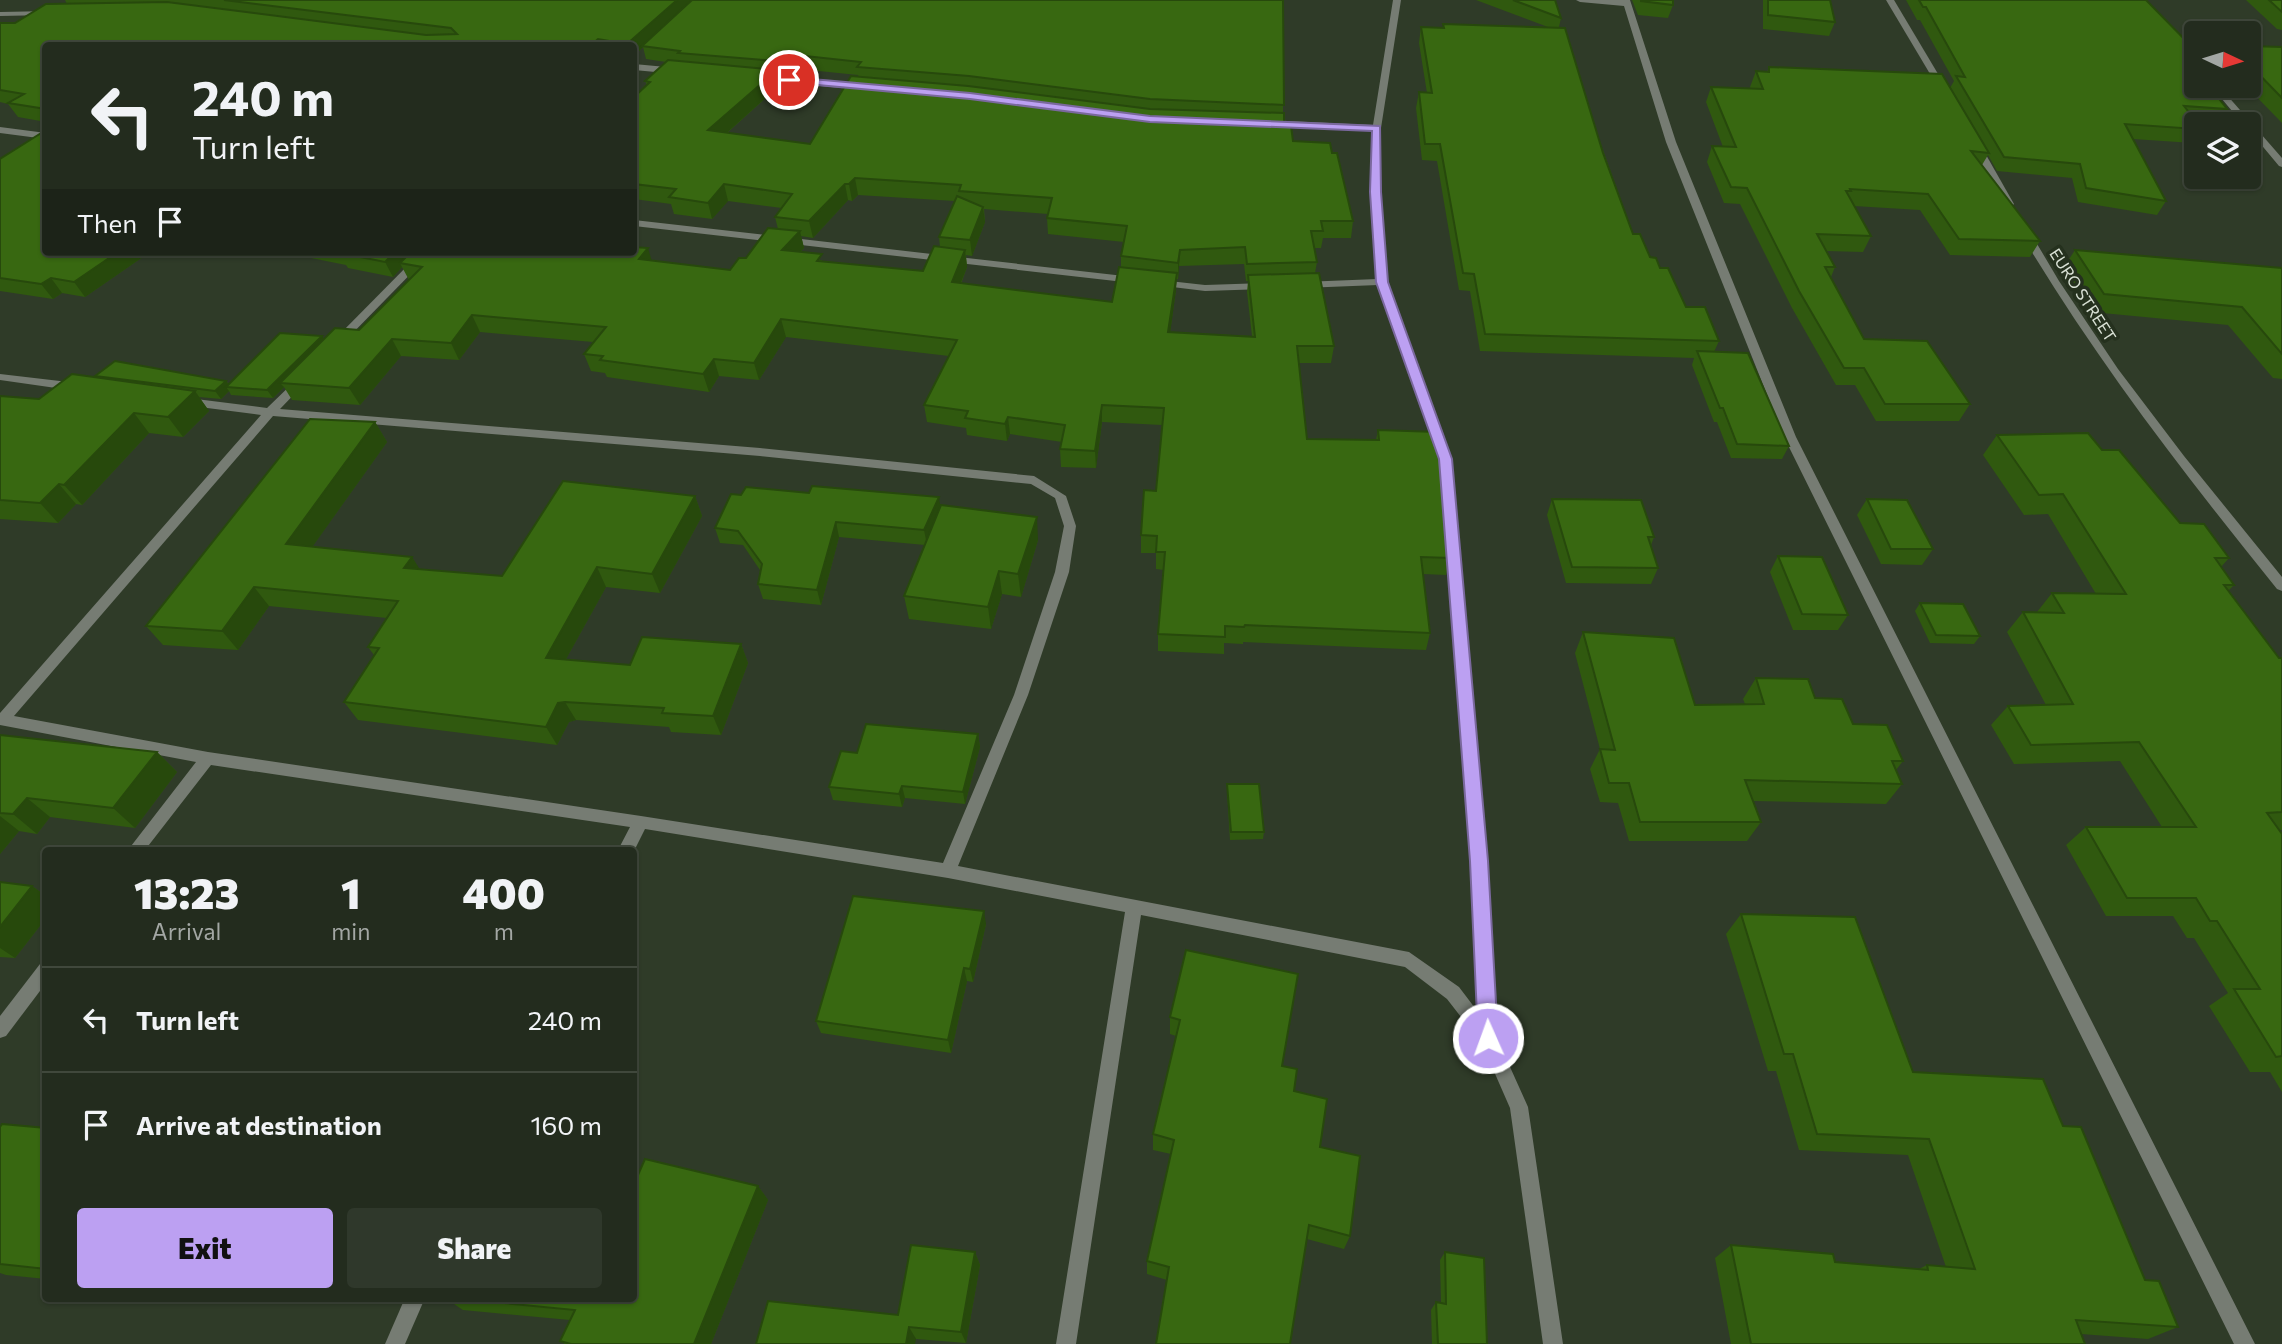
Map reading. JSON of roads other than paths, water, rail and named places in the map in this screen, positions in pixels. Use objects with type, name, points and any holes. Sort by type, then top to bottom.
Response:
[{"type":"street","points":[[1397,0],[1377,128],[1375,192],[1382,282],[1446,459],[1479,861],[1488,1038]]},
{"type":"street","points":[[1580,0],[1627,2],[1671,142],[1790,437],[2245,1344]]},
{"type":"street","points":[[1890,0],[1947,96]]},
{"type":"street","points":[[0,14],[54,13]]},
{"type":"street","points":[[2169,33],[2184,49]]},
{"type":"street","points":[[2178,42],[2184,42]]},
{"type":"street","points":[[637,59],[643,53]]},
{"type":"street","points":[[637,67],[687,72]]},
{"type":"street","points":[[755,77],[876,88]]},
{"type":"street","points":[[2225,98],[2237,112]]},
{"type":"street","points":[[1257,123],[1377,128]]},
{"type":"street","points":[[0,130],[42,135]]},
{"type":"street","name":"EURO STREET","points":[[1968,133],[2065,302],[2185,467],[2282,586]]},
{"type":"street","points":[[2261,140],[2282,164]]},
{"type":"street","points":[[637,223],[1205,288],[1273,286]]},
{"type":"street","points":[[329,352],[422,256]]},
{"type":"street","points":[[1287,286],[1382,282]]},
{"type":"street","points":[[2,719],[270,412],[309,372]]},
{"type":"street","points":[[0,377],[94,390]]},
{"type":"street","points":[[176,400],[270,412],[760,452],[1034,480],[1060,496],[1070,526],[1062,572],[1021,695],[948,871]]},
{"type":"street","points":[[2,719],[208,758],[948,871],[1409,960],[1453,993],[1488,1038],[1519,1107],[1553,1344]]},
{"type":"street","points":[[138,847],[208,758]]},
{"type":"street","points":[[628,847],[641,822]]},
{"type":"street","points":[[1066,1344],[1134,908]]},
{"type":"street","points":[[0,1030],[42,974]]},
{"type":"street","points":[[395,1344],[413,1302]]}]
